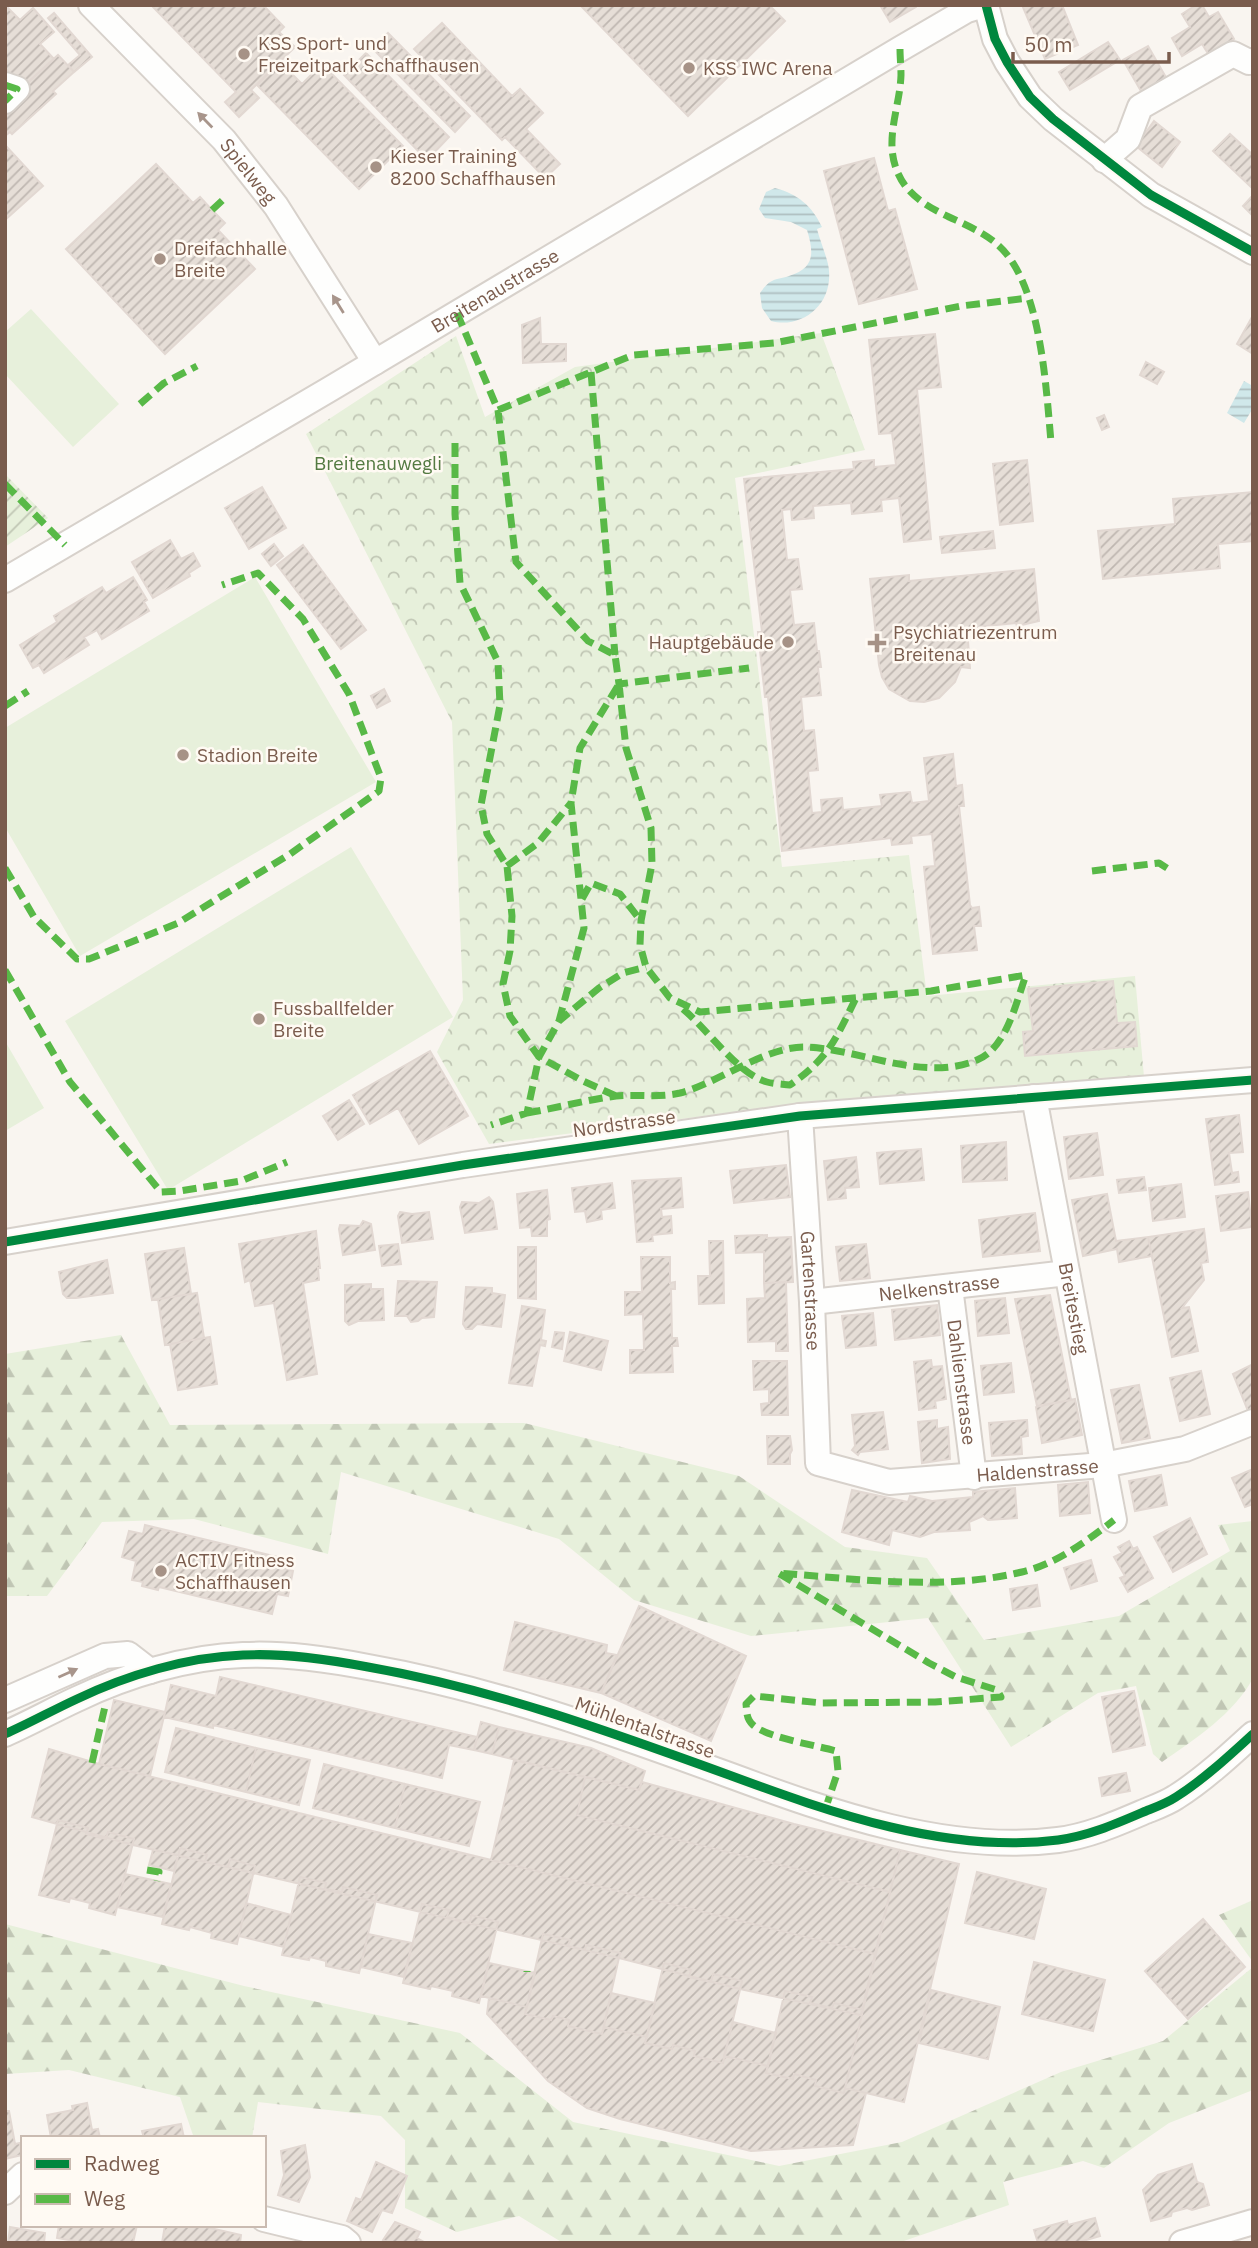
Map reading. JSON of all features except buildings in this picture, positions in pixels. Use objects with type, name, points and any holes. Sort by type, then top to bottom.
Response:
[{"type":"street","name":"Spielweg","points":[[91,5],[224,140],[276,206],[375,362]]},
{"type":"street","name":"Breitenaustrasse","points":[[5,580],[900,49],[967,10],[985,5]]},
{"type":"street","points":[[985,5],[995,39],[1021,86],[1053,120],[1151,195],[1253,252]]},
{"type":"street","points":[[1104,160],[1128,139],[1140,107],[1233,54],[1253,61]]},
{"type":"street","points":[[5,85],[18,89],[5,100]]},
{"type":"street","name":"Nordstrasse","points":[[5,1242],[463,1164],[800,1116],[1253,1080]]},
{"type":"street","name":"Breitestieg","points":[[1034,1097],[1114,1520]]},
{"type":"street","name":"Gartenstrasse","points":[[800,1116],[812,1302],[818,1463]]},
{"type":"street","name":"Nelkenstrasse","points":[[812,1302],[1067,1273]]},
{"type":"street","name":"Dahlienstrasse","points":[[950,1287],[974,1476]]},
{"type":"street","name":"Haldenstrasse","points":[[818,1463],[889,1482],[1103,1465],[1185,1449],[1253,1422]]},
{"type":"street","points":[[5,1700],[105,1656],[128,1654],[150,1671]]},
{"type":"street","name":"Mühlentalstrasse","points":[[5,1734],[80,1697],[150,1671],[242,1655],[307,1656],[407,1673],[506,1698],[570,1718],[825,1810],[912,1831],[989,1843],[1061,1839],[1106,1828],[1175,1798],[1253,1734]]},
{"type":"street","points":[[5,2192],[21,2177]]},
{"type":"street","points":[[266,2219],[342,2238],[348,2243]]},
{"type":"street","points":[[1182,2243],[1253,2222]]},
{"type":"green space","points":[[31,309],[119,404],[73,447],[5,374],[5,332]]},
{"type":"green space","name":"Breitenauwegli","points":[[821,333],[865,450],[735,478],[782,867],[909,855],[927,996],[1135,976],[1144,1077],[811,1102],[489,1144],[437,1052],[463,1000],[452,722],[306,434],[456,336],[485,417],[575,367]]},
{"type":"green space","points":[[5,474],[48,518],[5,547]]},
{"type":"green space","name":"Stadion Breite","points":[[255,577],[376,782],[80,956],[5,827],[5,728]]},
{"type":"green space","name":"Fussballfelder Breite","points":[[351,847],[453,1017],[168,1190],[65,1021]]},
{"type":"green space","points":[[5,1041],[44,1108],[5,1131]]},
{"type":"green space","points":[[121,1335],[170,1425],[524,1423],[739,1476],[845,1547],[927,1558],[984,1640],[1119,1616],[1230,1551],[1218,1525],[1253,1521],[1253,1678],[1225,1714],[1162,1762],[1153,1754],[1136,1686],[1098,1693],[1011,1747],[928,1618],[751,1636],[634,1600],[559,1539],[341,1472],[328,1554],[194,1519],[102,1522],[47,1596],[5,1596],[5,1354]]},
{"type":"green space","points":[[1253,1900],[1253,1962],[1219,1915]]},
{"type":"green space","points":[[5,1924],[244,1986],[460,2033],[573,2122],[779,2166],[902,2142],[1061,2072],[1163,2041],[1253,1967],[1253,2090],[1169,2123],[1104,2168],[1083,2161],[1003,2182],[1009,2205],[898,2243],[563,2243],[519,2216],[457,2232],[405,2208],[405,2140],[381,2116],[258,2102],[252,2136],[193,2136],[180,2097],[69,2070],[5,2074]]},
{"type":"water","points":[[775,188],[797,197],[809,207],[818,220],[822,227],[817,229],[829,271],[826,294],[813,312],[804,318],[783,323],[771,321],[762,308],[760,293],[770,282],[804,269],[810,259],[811,246],[807,230],[791,222],[765,218],[759,209],[766,192]]},
{"type":"water","points":[[1244,381],[1253,386],[1253,408],[1244,423],[1227,413]]},
{"type":"marked path","points":[[900,49],[900,87],[892,135],[893,159],[897,171],[916,197],[985,236],[998,245],[1012,262],[1024,284],[1039,337],[1051,442]]},
{"type":"marked path","points":[[5,85],[17,89],[5,101]]},
{"type":"marked path","points":[[212,210],[226,197]]},
{"type":"marked path","points":[[498,410],[633,355],[774,343],[961,306],[1028,298]]},
{"type":"marked path","points":[[457,313],[498,410],[516,562],[588,641],[615,655],[619,684],[749,668]]},
{"type":"marked path","points":[[140,404],[164,383],[197,366]]},
{"type":"marked path","points":[[591,372],[615,655]]},
{"type":"marked path","points":[[455,443],[455,514],[460,583],[498,662],[500,705],[481,805],[487,834],[507,866],[512,916],[510,951],[503,984],[510,1016],[539,1057],[527,1113],[491,1125]]},
{"type":"marked path","points":[[5,484],[65,545]]},
{"type":"marked path","points":[[5,868],[34,917],[77,959],[89,959],[178,923],[290,854],[379,791],[381,778],[349,694],[303,619],[258,573],[222,585]]},
{"type":"marked path","points":[[619,684],[626,748],[651,828],[652,864],[641,921],[640,945],[646,967],[670,998],[700,1012],[931,991],[1026,975]]},
{"type":"marked path","points":[[559,1021],[584,928],[571,803],[580,748],[619,684]]},
{"type":"marked path","points":[[5,706],[28,691]]},
{"type":"marked path","points":[[507,866],[538,843],[571,803]]},
{"type":"marked path","points":[[1092,871],[1159,863],[1170,870]]},
{"type":"marked path","points":[[582,899],[591,883],[620,894],[641,921]]},
{"type":"marked path","points":[[616,1096],[539,1057],[559,1021],[599,988],[623,973],[646,967]]},
{"type":"marked path","points":[[5,970],[70,1082],[161,1192],[241,1181],[287,1162]]},
{"type":"marked path","points":[[527,1113],[616,1096],[680,1093],[774,1053],[804,1047],[913,1066],[956,1066],[977,1060],[996,1045],[1009,1023],[1026,975]]},
{"type":"marked path","points":[[683,1009],[745,1070],[767,1082],[790,1085],[804,1075],[831,1046],[857,996]]},
{"type":"marked path","points":[[825,1810],[838,1771],[836,1751],[760,1730],[748,1718],[746,1704],[754,1696],[822,1703],[935,1702],[1001,1697],[997,1690],[956,1677],[929,1663],[778,1573],[900,1582],[992,1578],[1022,1572],[1059,1558],[1114,1520]]},
{"type":"marked path","points":[[92,1763],[106,1702]]},
{"type":"marked path","points":[[147,1870],[159,1872],[157,1881]]},
{"type":"cycle path","points":[[986,5],[995,39],[1007,62],[1030,97],[1053,119],[1151,195],[1253,252]]},
{"type":"cycle path","points":[[5,1242],[463,1165],[800,1116],[1253,1080]]},
{"type":"cycle path","points":[[5,1734],[96,1690],[179,1663],[222,1656],[306,1657],[415,1676],[506,1700],[596,1728],[808,1803],[890,1827],[932,1836],[1016,1843],[1058,1840],[1081,1835],[1165,1803],[1206,1775],[1253,1734]]},
{"type":"place","name":"KSS Sport- und Freizeitpark Schaffhausen","points":[[244,54]]},
{"type":"place","name":"KSS IWC Arena","points":[[689,68]]},
{"type":"place","name":"Kieser Training 8200 Schaffhausen","points":[[376,167]]},
{"type":"place","name":"Dreifachhalle Breite","points":[[160,259]]},
{"type":"place","name":"Hauptgebäude","points":[[788,642]]},
{"type":"place","name":"Psychiatriezentrum Breitenau","points":[[877,643]]},
{"type":"place","name":"Stadion Breite","points":[[183,755]]},
{"type":"place","name":"Fussballfelder Breite","points":[[259,1019]]},
{"type":"place","name":"ACTIV Fitness Schaffhausen","points":[[161,1571]]}]
